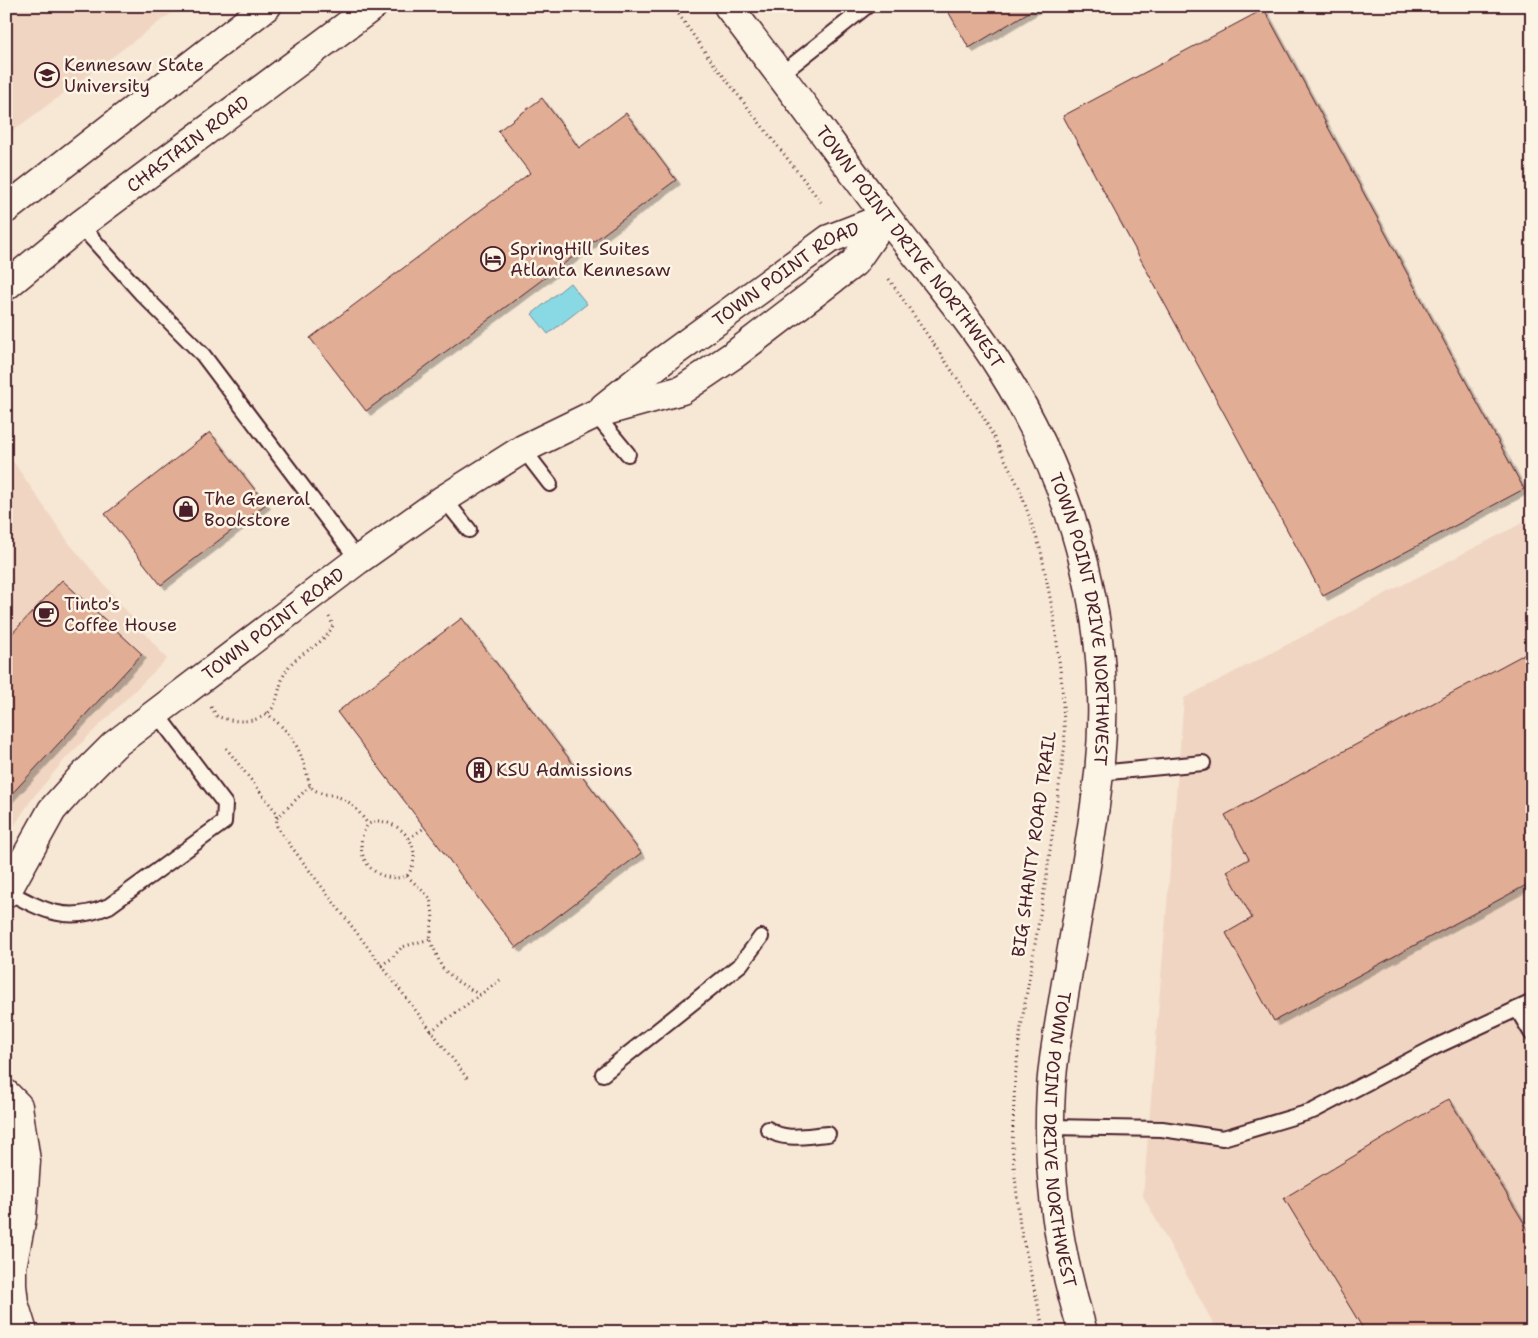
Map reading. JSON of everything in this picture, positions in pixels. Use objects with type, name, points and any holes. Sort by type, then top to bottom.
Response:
[{"type":"street","points":[[6,209],[267,6]]},
{"type":"street","name":"CHASTAIN ROAD","points":[[6,286],[80,225],[373,6]]},
{"type":"street","name":"TOWN POINT DRIVE NORTHWEST","points":[[728,6],[886,217],[951,299],[1002,370],[1034,428],[1067,505],[1082,554],[1094,609],[1100,668],[1102,723],[1099,773],[1054,1061],[1050,1127],[1052,1188],[1059,1240],[1070,1292],[1083,1332]]},
{"type":"street","name":"TOWN POINT ROAD","points":[[595,414],[662,361],[829,239],[886,217]]},
{"type":"street","name":"TOWN POINT ROAD","points":[[7,892],[52,810],[78,780],[114,745],[358,560],[444,499],[523,449],[595,414],[682,390],[735,354],[854,263],[886,217]]},
{"type":"street","points":[[6,1094],[18,1106],[26,1161],[22,1217],[12,1267],[14,1303],[23,1332]]},
{"type":"lane","points":[[780,74],[867,6]]},
{"type":"lane","points":[[80,225],[142,294],[204,355],[358,560]]},
{"type":"lane","points":[[595,414],[628,454]]},
{"type":"lane","points":[[523,449],[550,484]]},
{"type":"lane","points":[[444,499],[468,530]]},
{"type":"lane","points":[[7,892],[39,908],[55,913],[71,916],[91,914],[109,906],[224,822],[226,804],[156,713]]},
{"type":"lane","points":[[1099,773],[1203,763]]},
{"type":"lane","points":[[603,1074],[742,964],[761,937]]},
{"type":"lane","points":[[1050,1127],[1162,1129],[1223,1138],[1313,1111],[1435,1047],[1532,1002]]},
{"type":"lane","points":[[1518,1009],[1532,1034]]},
{"type":"lane","points":[[768,1129],[774,1134],[786,1137],[828,1134]]},
{"type":"path","points":[[673,6],[707,55],[821,202]]},
{"type":"path","name":"BIG SHANTY ROAD TRAIL","points":[[889,279],[983,416],[1019,487],[1041,551],[1054,618],[1062,685],[1065,744],[1046,879],[1021,1026],[1015,1080],[1012,1146],[1020,1226],[1044,1332]]},
{"type":"path","points":[[196,683],[217,716],[238,721],[258,719],[272,709],[283,676],[291,664],[329,634],[333,625],[330,617],[312,595]]},
{"type":"path","points":[[266,713],[283,727],[296,743],[310,786],[315,791],[343,798],[360,813],[368,824]]},
{"type":"path","points":[[226,748],[276,812],[277,826],[281,833],[467,1078]]},
{"type":"path","points":[[277,818],[310,786]]},
{"type":"path","points":[[390,822],[399,826],[409,838],[414,849],[414,855],[407,876],[390,878],[368,865],[361,855],[359,846],[361,834],[368,824],[390,822]]},
{"type":"path","points":[[409,838],[424,828]]},
{"type":"path","points":[[407,876],[430,898],[433,914],[430,939],[442,968],[454,979],[480,995]]},
{"type":"path","points":[[381,965],[391,959],[402,947],[430,939]]},
{"type":"path","points":[[431,1031],[500,980]]},
{"type":"shaded area","name":"Kennesaw State University","points":[[6,6],[183,6],[6,136]]},
{"type":"shaded area","points":[[6,451],[69,543],[167,659],[66,758],[32,799],[6,838]]},
{"type":"shaded area","points":[[1532,518],[1532,1332],[1218,1332],[1143,1196],[1184,698]]},
{"type":"water","points":[[570,283],[587,304],[548,334],[532,314]]},
{"type":"building","points":[[945,6],[1039,6],[969,48]]},
{"type":"building","points":[[1264,9],[1524,489],[1323,596],[1063,116]]},
{"type":"building","name":"SpringHill Suites Atlanta Kennesaw","points":[[542,98],[579,148],[626,113],[676,180],[366,411],[310,338],[530,173],[498,131]]},
{"type":"building","name":"The General Bookstore","points":[[210,432],[266,504],[161,585],[105,514]]},
{"type":"building","points":[[62,580],[142,654],[6,800],[6,640]]},
{"type":"building","name":"KSU Admissions","points":[[462,618],[641,853],[516,948],[337,712]]},
{"type":"building","points":[[1532,650],[1532,882],[1274,1021],[1226,933],[1252,918],[1227,871],[1249,859],[1225,815]]},
{"type":"building","points":[[1449,1099],[1532,1236],[1532,1332],[1365,1332],[1284,1198]]},
{"type":"place","name":"Kennesaw State University","points":[[47,75]]},
{"type":"place","name":"SpringHill Suites Atlanta Kennesaw","points":[[493,259]]},
{"type":"place","name":"The General Bookstore","points":[[186,509]]},
{"type":"place","name":"Tinto's Coffee House","points":[[46,614]]},
{"type":"place","name":"KSU Admissions","points":[[479,770]]}]
